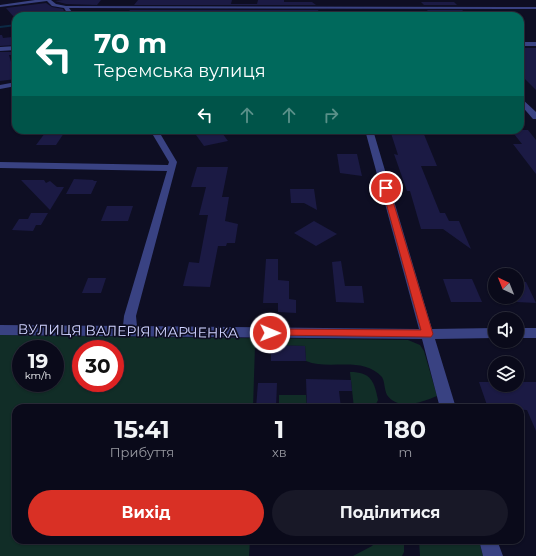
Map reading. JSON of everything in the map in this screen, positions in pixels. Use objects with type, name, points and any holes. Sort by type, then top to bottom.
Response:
[{"type":"street","points":[[0,6],[47,0],[54,5],[66,7],[536,8]]},
{"type":"street","points":[[77,6],[84,0]]},
{"type":"street","points":[[157,6],[162,0]]},
{"type":"street","points":[[241,7],[243,0]]},
{"type":"street","points":[[329,0],[334,12]]},
{"type":"street","points":[[475,0],[483,8]]},
{"type":"street","points":[[66,7],[69,12]]},
{"type":"street","points":[[524,44],[536,44]]},
{"type":"street","points":[[0,49],[12,48]]},
{"type":"street","points":[[0,87],[12,85]]},
{"type":"street","points":[[524,104],[536,117]]},
{"type":"street","points":[[130,331],[130,316],[173,162],[156,134]]},
{"type":"street","points":[[370,134],[447,404]]},
{"type":"street","points":[[0,165],[172,168]]},
{"type":"street","name":"ВУЛИЦЯ ВАЛЕРІЯ МАРЧЕНКА","points":[[0,330],[427,334],[488,333]]},
{"type":"street","points":[[524,333],[536,333]]},
{"type":"street","points":[[489,544],[493,556]]},
{"type":"green space","points":[[0,335],[408,340],[420,345],[424,351],[437,396],[418,403],[404,404],[397,403],[392,400],[387,395],[382,377],[374,370],[355,365],[325,365],[306,361],[305,346],[255,345],[253,404],[12,404],[12,544],[250,544],[249,556],[0,556]]},
{"type":"green space","points":[[350,372],[363,374],[370,379],[375,388],[378,400],[376,404],[354,404]]},
{"type":"green space","points":[[279,395],[306,395],[307,404],[279,404]]},
{"type":"green space","points":[[374,544],[404,544],[404,552],[402,556],[353,556]]},
{"type":"green space","points":[[419,544],[480,544],[483,556],[420,556]]},
{"type":"building","points":[[101,0],[97,5],[66,4],[55,1]]},
{"type":"building","points":[[138,0],[232,0],[231,4],[257,4],[258,0],[284,0],[284,2],[312,2],[316,5],[134,5]]},
{"type":"building","points":[[421,2],[454,2],[457,5],[424,5]]},
{"type":"building","points":[[46,3],[52,7],[63,9],[64,12],[12,12],[12,15],[6,8]]},
{"type":"building","points":[[130,10],[318,10],[319,12],[128,12]]},
{"type":"building","points":[[427,10],[462,10],[464,12],[428,12]]},
{"type":"building","points":[[0,35],[2,35],[3,38],[12,37],[12,45],[0,46]]},
{"type":"building","points":[[524,48],[536,48],[536,90],[524,78]]},
{"type":"building","points":[[0,52],[12,52],[12,55],[9,55],[12,65],[12,80],[0,81]]},
{"type":"building","points":[[524,130],[528,130],[536,140],[536,174],[513,144],[522,144],[514,134],[524,134]]},
{"type":"building","points":[[44,134],[63,134],[56,145],[36,145]]},
{"type":"building","points":[[223,134],[228,141],[204,146],[196,135]]},
{"type":"building","points":[[391,134],[424,134],[437,166],[421,166],[440,213],[445,213],[449,221],[459,221],[471,249],[443,229],[421,229],[410,191],[407,191],[394,154],[398,155]]},
{"type":"building","points":[[337,154],[357,154],[362,176],[340,173]]},
{"type":"building","points":[[197,167],[228,167],[222,197],[229,197],[225,221],[238,224],[235,243],[227,243],[226,246],[218,246],[210,287],[183,286],[189,262],[199,263],[208,215],[199,215],[206,187],[191,187]]},
{"type":"building","points":[[74,179],[97,181],[91,194],[66,194]]},
{"type":"building","points":[[21,180],[44,180],[46,183],[50,181],[57,187],[64,187],[50,210]]},
{"type":"building","points":[[290,189],[314,189],[317,210],[304,203],[291,203]]},
{"type":"building","points":[[107,206],[133,206],[128,221],[101,221]]},
{"type":"building","points":[[31,213],[48,213],[41,225],[36,225],[33,231],[12,230],[19,219],[28,219]]},
{"type":"building","points":[[314,221],[337,234],[316,246],[294,233]]},
{"type":"building","points":[[266,259],[278,259],[278,280],[289,281],[289,299],[296,300],[296,313],[278,312],[278,303],[263,303]]},
{"type":"building","points":[[341,261],[345,286],[362,286],[364,303],[336,302],[332,262]]},
{"type":"building","points":[[88,278],[106,278],[101,293],[82,293]]},
{"type":"building","points":[[443,279],[472,279],[482,302],[451,302]]},
{"type":"building","points":[[524,282],[526,282],[536,303],[524,302]]},
{"type":"building","points":[[271,345],[305,346],[306,361],[271,361]]},
{"type":"building","points":[[306,379],[351,380],[352,391],[339,391],[341,404],[307,404]]},
{"type":"building","points":[[479,382],[488,382],[488,392],[524,392],[524,382],[536,382],[536,431],[527,410],[524,410],[524,404],[487,404]]},
{"type":"building","points":[[258,383],[277,383],[276,404],[256,404]]},
{"type":"waterway","points":[[0,27],[12,26]]},
{"type":"route","points":[[270,333],[427,334],[386,188]]}]
